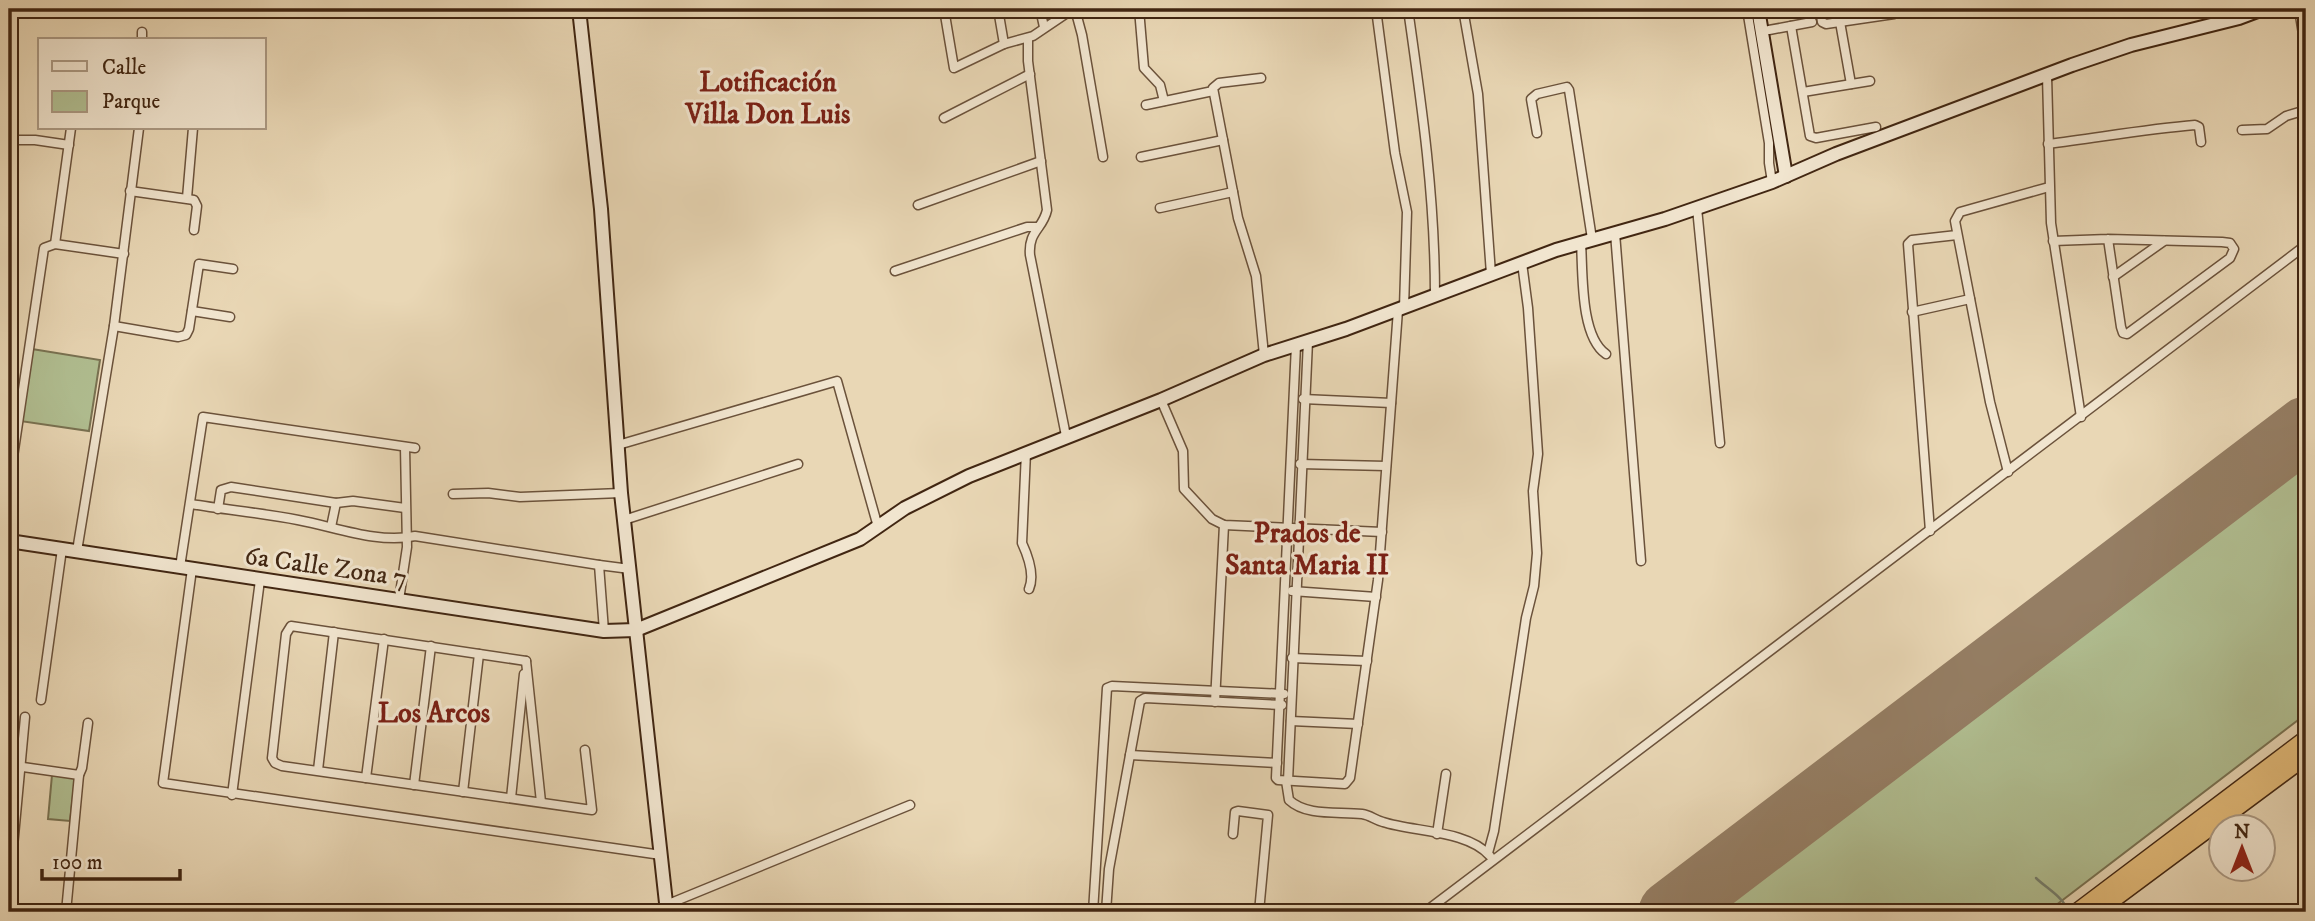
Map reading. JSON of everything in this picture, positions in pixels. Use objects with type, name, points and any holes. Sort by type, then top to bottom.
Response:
[{"type":"highway","points":[[2085,911],[2306,739]]},
{"type":"highway","points":[[2085,911],[2306,756]]},
{"type":"street","points":[[579,9],[600,195],[621,493],[666,909],[910,805]]},
{"type":"street","points":[[944,9],[954,68],[1004,44],[1028,37],[1074,9],[1082,35],[1103,157]]},
{"type":"street","points":[[998,9],[1004,44]]},
{"type":"street","points":[[1040,9],[1044,27]]},
{"type":"street","points":[[1139,9],[1144,68],[1160,85],[1164,101]]},
{"type":"street","points":[[1284,781],[1348,783],[1376,597],[1401,309],[1406,208],[1395,153],[1376,9]]},
{"type":"street","points":[[1408,9],[1428,143],[1435,296]]},
{"type":"street","points":[[1463,9],[1478,94],[1492,274]]},
{"type":"street","points":[[1747,9],[1769,143],[1772,182]]},
{"type":"street","points":[[1758,9],[1786,176]]},
{"type":"street","points":[[1819,9],[1822,22],[1826,24],[1894,14],[1899,9]]},
{"type":"street","points":[[636,630],[860,539],[933,492],[1026,452],[1161,400],[1264,355],[1401,309],[1522,263],[1772,182],[1848,149],[2131,46],[2239,18],[2263,9]]},
{"type":"street","points":[[2299,9],[2306,53]]},
{"type":"street","points":[[1769,30],[1812,22]]},
{"type":"street","points":[[1840,22],[1851,84]]},
{"type":"street","points":[[1791,26],[1812,138],[1876,127]]},
{"type":"street","points":[[1028,37],[1027,52],[1047,210],[1045,218],[1031,236],[1030,255],[1066,436]]},
{"type":"street","points":[[944,118],[1030,74]]},
{"type":"street","points":[[2047,76],[2053,241],[2081,417]]},
{"type":"street","points":[[1261,78],[1219,83],[1214,85],[1213,91],[1238,218],[1256,276],[1264,355]]},
{"type":"street","points":[[1803,92],[1870,81]]},
{"type":"street","points":[[1536,134],[1531,99],[1537,94],[1567,88],[1587,241],[1589,327],[1596,345],[1606,354]]},
{"type":"street","points":[[1146,105],[1213,91]]},
{"type":"street","points":[[2242,130],[2267,129],[2286,116],[2306,110]]},
{"type":"street","points":[[2048,144],[2195,125],[2199,127],[2201,142]]},
{"type":"street","points":[[55,244],[71,130]]},
{"type":"street","points":[[77,551],[114,326],[139,130]]},
{"type":"street","points":[[187,198],[193,130]]},
{"type":"street","points":[[16,140],[69,145]]},
{"type":"street","points":[[1140,157],[1223,140]]},
{"type":"street","points":[[918,205],[1041,161]]},
{"type":"street","points":[[2008,472],[1990,401],[1955,221],[1960,212],[2049,187]]},
{"type":"street","points":[[130,191],[187,198],[197,203],[194,230]]},
{"type":"street","points":[[1160,208],[1233,192]]},
{"type":"street","points":[[1697,208],[1720,443]]},
{"type":"street","points":[[895,271],[1027,227],[1038,227]]},
{"type":"street","points":[[1615,233],[1640,561]]},
{"type":"street","points":[[1930,531],[1908,244],[1912,240],[1957,235]]},
{"type":"street","points":[[2053,241],[2108,239],[2227,242],[2234,249],[2230,258],[2129,334],[2122,331],[2108,239]]},
{"type":"street","points":[[2113,277],[2164,241]]},
{"type":"street","points":[[9,484],[44,248],[55,244],[124,254]]},
{"type":"street","points":[[1425,912],[2306,245]]},
{"type":"street","points":[[1488,853],[1494,831],[1526,618],[1536,572],[1537,542],[1532,491],[1538,454],[1528,308],[1522,263]]},
{"type":"street","points":[[114,326],[183,337],[188,333],[200,264],[233,269]]},
{"type":"street","points":[[1912,312],[1970,299]]},
{"type":"street","points":[[192,311],[230,317]]},
{"type":"street","points":[[1302,343],[1293,398],[1277,763],[1289,800],[1303,808],[1366,814],[1382,822],[1465,840],[1488,853],[1494,862]]},
{"type":"street","points":[[1284,781],[1292,706],[1303,464],[1305,399],[1302,343]]},
{"type":"street","points":[[618,445],[837,381],[878,527]]},
{"type":"street","points":[[1293,398],[1391,403]]},
{"type":"street","points":[[1161,400],[1182,451],[1184,489],[1212,519],[1224,525],[1382,532]]},
{"type":"street","points":[[415,448],[204,417],[191,504],[163,783],[661,855]]},
{"type":"street","points":[[399,600],[406,539],[405,447]]},
{"type":"street","points":[[1026,452],[1022,543],[1028,554],[1031,579],[1029,589]]},
{"type":"street","points":[[1290,463],[1386,466]]},
{"type":"street","points":[[624,520],[690,501],[798,464]]},
{"type":"street","points":[[218,509],[221,490],[225,487],[336,503],[354,501],[405,508]]},
{"type":"street","points":[[453,494],[488,493],[520,497],[621,493]]},
{"type":"street","points":[[331,527],[336,503]]},
{"type":"street","points":[[191,504],[250,512],[384,538],[406,539],[415,536],[630,569]]},
{"type":"street","points":[[1215,702],[1224,525]]},
{"type":"street","name":"6a Calle Zona 7","points":[[9,544],[62,548],[604,631],[636,630]]},
{"type":"street","points":[[41,700],[62,548]]},
{"type":"street","points":[[599,565],[604,631]]},
{"type":"street","points":[[232,795],[260,580]]},
{"type":"street","points":[[1285,591],[1376,597]]},
{"type":"street","points":[[526,661],[295,626],[287,630],[273,761],[278,765],[592,810],[585,750]]},
{"type":"street","points":[[318,771],[334,632]]},
{"type":"street","points":[[366,778],[384,639]]},
{"type":"street","points":[[414,785],[431,646]]},
{"type":"street","points":[[463,792],[479,654]]},
{"type":"street","points":[[1282,657],[1367,661]]},
{"type":"street","points":[[511,798],[526,661]]},
{"type":"street","points":[[526,661],[541,802]]},
{"type":"street","points":[[1093,912],[1107,688],[1112,686],[1292,694]]},
{"type":"street","points":[[1106,912],[1109,869],[1141,699],[1292,706]]},
{"type":"street","points":[[9,890],[25,717]]},
{"type":"street","points":[[1291,721],[1358,724]]},
{"type":"street","points":[[66,912],[79,775],[88,723]]},
{"type":"street","points":[[1130,755],[1277,763]]},
{"type":"street","points":[[9,765],[79,775]]},
{"type":"street","points":[[1437,834],[1447,774]]},
{"type":"street","points":[[1233,835],[1235,812],[1268,815],[1259,912]]},
{"type":"street","points":[[1097,853],[1112,855]]},
{"type":"street","points":[[1096,868],[1109,869]]},
{"type":"green space","points":[[32,349],[100,360],[89,431],[20,421]]},
{"type":"green space","points":[[2306,448],[2306,714],[2047,912],[1694,912]]},
{"type":"green space","points":[[52,775],[75,778],[70,821],[48,819]]},
{"type":"waterway","points":[[2036,878],[2059,898],[2068,912]]},
{"type":"runway","points":[[1670,912],[2306,428]]},
{"type":"district","name":"Lotificación Villa Don Luis","points":[[768,97]]},
{"type":"district","name":"Prados de Santa Maria II","points":[[1307,548]]},
{"type":"district","name":"Los Arcos","points":[[434,712]]}]
